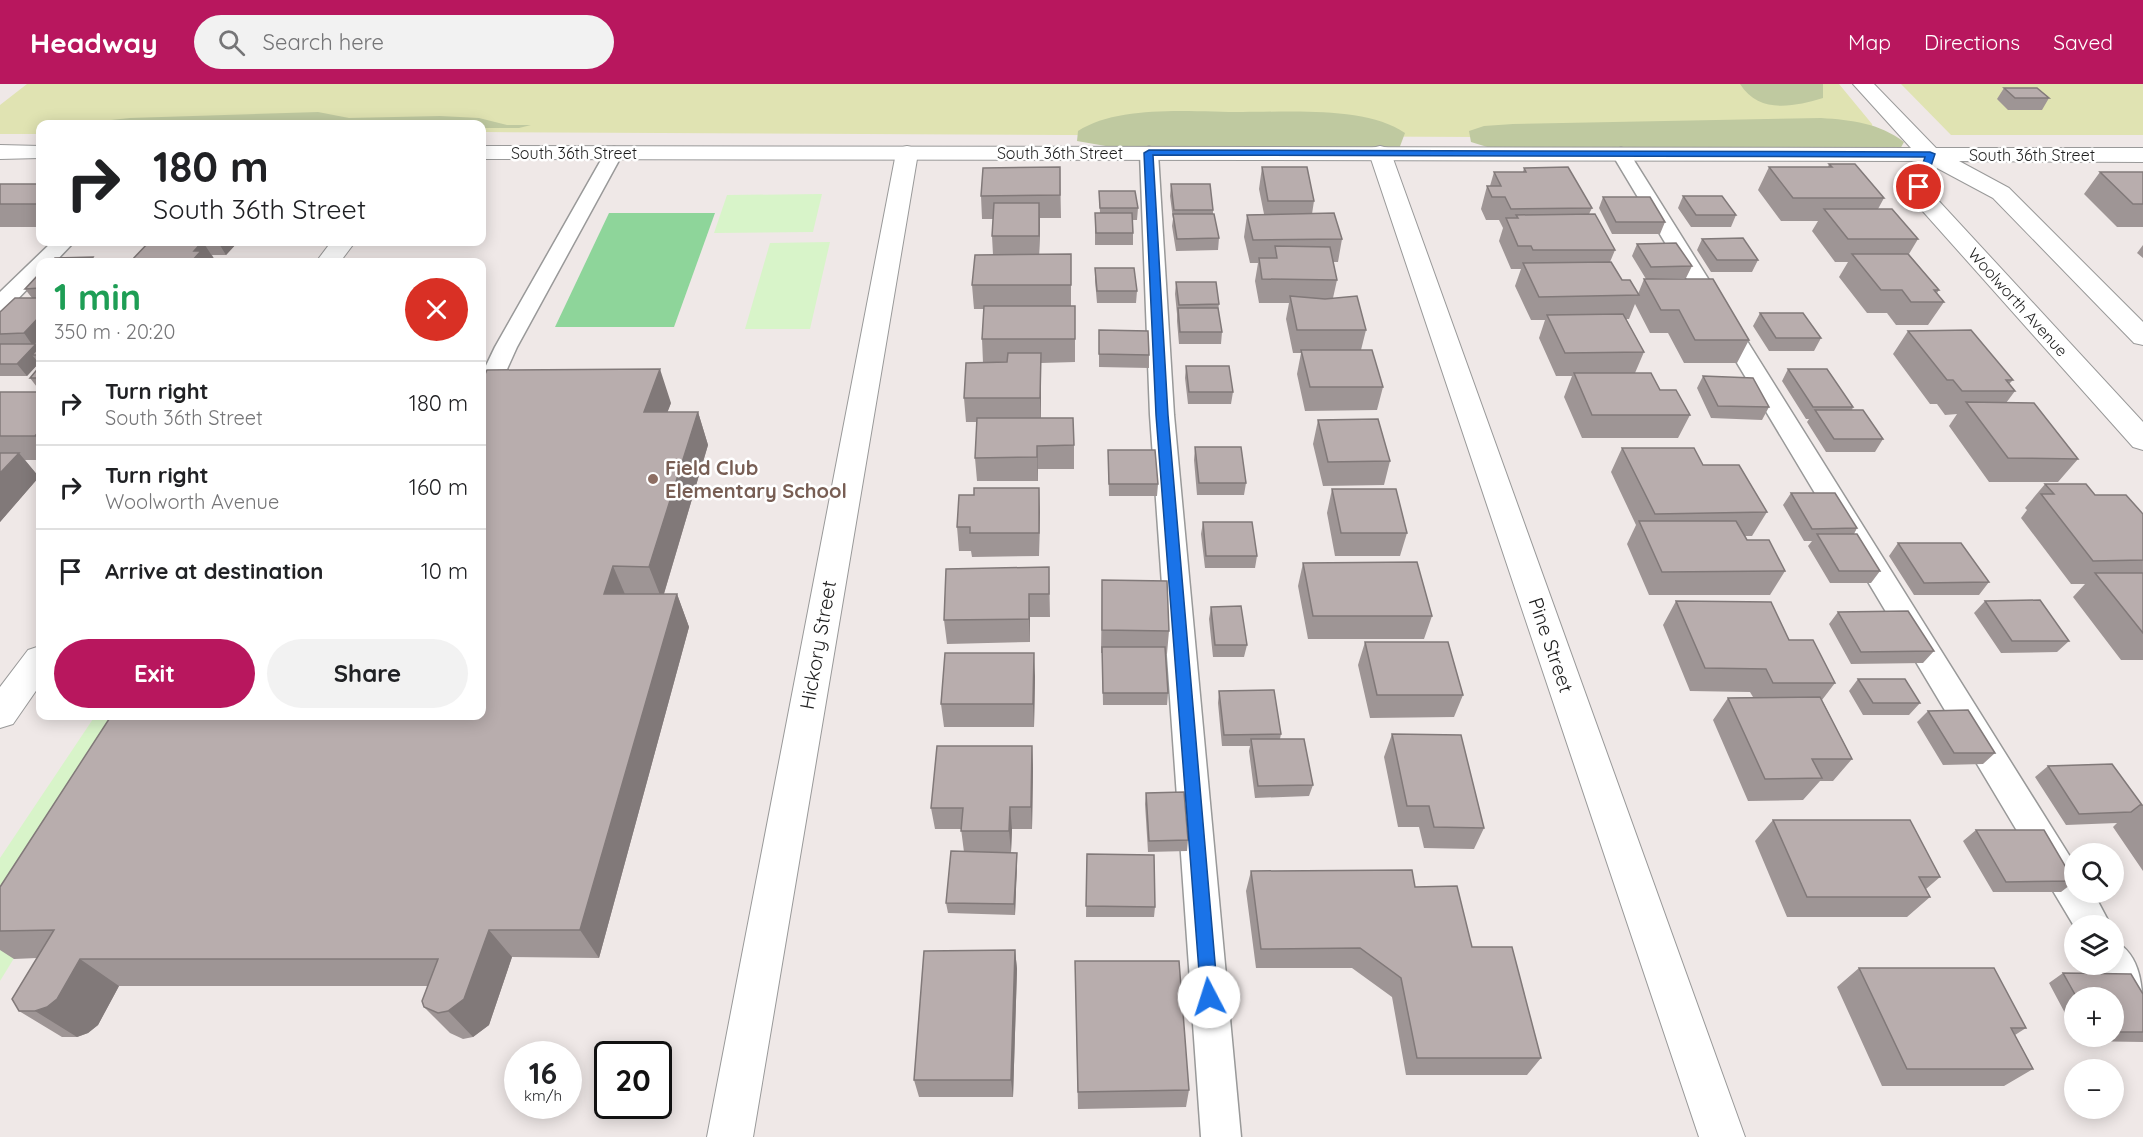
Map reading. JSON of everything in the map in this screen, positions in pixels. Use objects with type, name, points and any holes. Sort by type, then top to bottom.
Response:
[{"type":"street","points":[[1863,84],[1930,154],[2001,193],[2143,337]]},
{"type":"street","points":[[0,152],[36,152]]},
{"type":"street","name":"South 36th Street","points":[[486,153],[2143,155]]},
{"type":"street","name":"Hickory Street","points":[[730,1137],[907,153]]},
{"type":"street","name":"Pine Street","points":[[1380,153],[1722,1137]]},
{"type":"street","name":"Woolworth Avenue","points":[[1930,154],[1919,187],[1928,202],[2143,440]]},
{"type":"street","points":[[0,714],[36,664]]},
{"type":"lane","points":[[486,390],[506,347],[614,153]]},
{"type":"lane","points":[[1149,153],[1162,415],[1221,1137]]},
{"type":"lane","points":[[1621,154],[2087,915]]},
{"type":"lane","points":[[47,258],[60,246]]},
{"type":"lane","points":[[2,300],[36,269]]},
{"type":"lane","points":[[486,357],[506,347]]},
{"type":"lane","points":[[2124,975],[2143,1006]]},
{"type":"green space","points":[[27,84],[1839,84],[1872,124],[1875,139],[486,132],[486,120],[36,120],[36,134],[0,134],[0,105]]},
{"type":"green space","points":[[1740,84],[1823,84],[1823,98],[1800,104],[1777,106],[1757,100]]},
{"type":"green space","points":[[1901,84],[2143,84],[2143,135],[1951,135]]},
{"type":"green space","points":[[318,112],[349,118],[440,116],[479,118],[507,125],[531,125],[519,128],[486,128],[486,120],[111,120]]},
{"type":"green space","points":[[1135,113],[1349,114],[1389,124],[1405,133],[1399,149],[1140,152],[1077,141],[1078,131],[1095,122]]},
{"type":"green space","points":[[1821,118],[1865,124],[1885,131],[1904,142],[1899,151],[1497,150],[1471,142],[1469,131],[1484,126],[1513,124]]},
{"type":"green space","points":[[822,194],[813,232],[714,233],[727,195]]},
{"type":"green space","points":[[609,213],[715,213],[674,327],[555,327]]},
{"type":"green space","points":[[830,242],[810,329],[745,329],[770,243]]},
{"type":"green space","points":[[92,720],[161,720],[0,981],[0,858]]},
{"type":"building","points":[[2004,88],[2037,88],[2049,98],[2015,98]]},
{"type":"building","points":[[1829,164],[1855,164],[1884,198],[1793,198],[1769,167],[1832,167]]},
{"type":"building","points":[[1060,167],[1060,195],[981,196],[983,168]]},
{"type":"building","points":[[1262,167],[1307,167],[1314,201],[1268,201]]},
{"type":"building","points":[[1568,167],[1592,208],[1511,209],[1505,197],[1492,197],[1487,186],[1501,186],[1494,172],[1526,172],[1524,168]]},
{"type":"building","points":[[2100,172],[2143,172],[2143,204],[2133,204]]},
{"type":"building","points":[[0,184],[36,184],[36,204],[0,204]]},
{"type":"building","points":[[1171,184],[1210,184],[1213,210],[1174,210]]},
{"type":"building","points":[[1099,191],[1135,191],[1138,208],[1100,208]]},
{"type":"building","points":[[1683,196],[1722,196],[1736,215],[1696,215]]},
{"type":"building","points":[[1603,197],[1650,197],[1665,222],[1616,222]]},
{"type":"building","points":[[994,203],[1039,203],[1039,236],[992,236]]},
{"type":"building","points":[[1824,209],[1892,209],[1918,239],[1848,239]]},
{"type":"building","points":[[1095,213],[1132,213],[1133,233],[1096,233]]},
{"type":"building","points":[[1334,213],[1342,239],[1253,240],[1247,215]]},
{"type":"building","points":[[1173,214],[1214,214],[1219,238],[1177,239]]},
{"type":"building","points":[[1595,214],[1615,250],[1533,250],[1531,246],[1518,246],[1506,218],[1518,218],[1516,215]]},
{"type":"building","points":[[1743,238],[1758,260],[1717,260],[1702,239]]},
{"type":"building","points":[[1676,243],[1692,266],[1651,267],[1637,244]]},
{"type":"building","points":[[145,246],[198,246],[194,251],[201,251],[195,258],[134,258]]},
{"type":"building","points":[[1275,246],[1330,247],[1337,280],[1262,279],[1259,258],[1277,258]]},
{"type":"building","points":[[1071,254],[1071,285],[972,285],[975,255]]},
{"type":"building","points":[[1852,254],[1908,254],[1939,290],[1934,290],[1944,302],[1911,302],[1902,290],[1881,290]]},
{"type":"building","points":[[1611,262],[1622,280],[1630,280],[1639,295],[1539,297],[1523,263]]},
{"type":"building","points":[[1095,268],[1134,268],[1137,291],[1097,291]]},
{"type":"building","points":[[36,277],[36,288],[25,289]]},
{"type":"building","points":[[1644,279],[1713,279],[1749,340],[1695,340],[1679,310],[1661,310]]},
{"type":"building","points":[[1176,282],[1216,282],[1219,304],[1179,305]]},
{"type":"building","points":[[1290,296],[1325,299],[1357,296],[1366,330],[1297,330]]},
{"type":"building","points":[[15,298],[36,298],[36,320],[24,333],[0,334],[0,312]]},
{"type":"building","points":[[984,306],[1075,306],[1075,339],[982,339]]},
{"type":"building","points":[[1178,308],[1218,308],[1222,332],[1180,332]]},
{"type":"building","points":[[1760,313],[1803,313],[1821,338],[1776,338]]},
{"type":"building","points":[[1623,314],[1644,352],[1565,353],[1547,315]]},
{"type":"building","points":[[1099,330],[1148,331],[1149,355],[1099,354]]},
{"type":"building","points":[[1971,330],[2013,380],[2006,380],[2015,391],[1962,391],[1953,380],[1947,380],[1908,331]]},
{"type":"building","points":[[0,344],[36,344],[17,364],[0,364]]},
{"type":"building","points":[[1301,350],[1372,350],[1383,387],[1310,387]]},
{"type":"building","points":[[1008,353],[1041,353],[1040,398],[964,398],[966,363],[1007,362]]},
{"type":"building","points":[[1186,366],[1229,366],[1233,392],[1189,392]]},
{"type":"building","points":[[660,369],[644,412],[698,412],[649,567],[613,566],[604,594],[677,594],[580,930],[489,930],[464,999],[448,1011],[438,1013],[424,1007],[422,1001],[438,959],[80,959],[57,999],[47,1007],[35,1011],[19,1011],[12,999],[54,930],[0,931],[0,887],[108,720],[486,720],[487,370]]},
{"type":"building","points":[[1788,369],[1827,369],[1853,407],[1813,407]]},
{"type":"building","points":[[1574,373],[1651,373],[1660,390],[1676,390],[1690,415],[1592,415]]},
{"type":"building","points":[[1703,376],[1753,378],[1769,407],[1718,406]]},
{"type":"building","points":[[0,392],[36,392],[36,435],[0,436]]},
{"type":"building","points":[[1966,402],[2034,403],[2078,459],[2008,458]]},
{"type":"building","points":[[1815,410],[1863,410],[1883,439],[1834,439]]},
{"type":"building","points":[[977,418],[1073,418],[1074,445],[1037,446],[1037,457],[975,458]]},
{"type":"building","points":[[1378,419],[1390,461],[1328,462],[1318,420]]},
{"type":"building","points":[[1195,447],[1241,447],[1246,483],[1199,483]]},
{"type":"building","points":[[1622,448],[1694,448],[1703,465],[1739,465],[1767,512],[1655,514]]},
{"type":"building","points":[[1108,450],[1155,450],[1158,484],[1109,484]]},
{"type":"building","points":[[0,453],[19,453],[0,473]]},
{"type":"building","points":[[2045,484],[2086,484],[2095,495],[2126,495],[2143,514],[2143,560],[2093,561],[2041,494],[2054,494]]},
{"type":"building","points":[[974,488],[1039,488],[1039,533],[970,533],[970,527],[957,527],[959,495],[974,495]]},
{"type":"building","points":[[1332,489],[1396,489],[1407,533],[1341,533]]},
{"type":"building","points":[[1791,493],[1835,493],[1857,528],[1812,529]]},
{"type":"building","points":[[1639,521],[1736,521],[1747,540],[1769,540],[1785,571],[1662,572]]},
{"type":"building","points":[[1203,522],[1252,522],[1257,556],[1206,556]]},
{"type":"building","points":[[1817,534],[1857,534],[1880,571],[1839,571]]},
{"type":"building","points":[[1898,543],[1961,543],[1989,582],[1924,583]]},
{"type":"building","points":[[1417,562],[1432,616],[1313,616],[1303,563]]},
{"type":"building","points":[[1049,567],[1049,594],[1029,594],[1029,619],[944,620],[946,569]]},
{"type":"building","points":[[2095,573],[2143,573],[2143,633]]},
{"type":"building","points":[[1102,580],[1167,581],[1169,631],[1102,630]]},
{"type":"building","points":[[2040,600],[2069,641],[2012,641],[1985,601]]},
{"type":"building","points":[[1676,601],[1771,602],[1789,640],[1813,640],[1835,683],[1773,683],[1766,669],[1705,668]]},
{"type":"building","points":[[1241,606],[1247,645],[1215,645],[1211,607]]},
{"type":"building","points":[[1908,611],[1934,651],[1861,652],[1838,612]]},
{"type":"building","points":[[1365,642],[1448,642],[1463,695],[1377,695]]},
{"type":"building","points":[[1102,647],[1165,647],[1168,693],[1103,693]]},
{"type":"building","points":[[945,653],[1034,653],[1033,704],[941,704]]},
{"type":"building","points":[[1858,679],[1905,679],[1920,703],[1873,703]]},
{"type":"building","points":[[1274,690],[1281,734],[1224,735],[1219,691]]},
{"type":"building","points":[[1820,697],[1852,759],[1812,759],[1822,778],[1765,779],[1728,698]]},
{"type":"building","points":[[1968,710],[1995,753],[1954,753],[1928,711]]},
{"type":"building","points":[[1392,734],[1461,735],[1484,828],[1434,827],[1429,806],[1407,806]]},
{"type":"building","points":[[1251,739],[1304,739],[1313,785],[1258,786]]},
{"type":"building","points":[[937,746],[1032,746],[1031,807],[1010,807],[1009,831],[961,831],[963,808],[931,808]]},
{"type":"building","points":[[2112,764],[2142,805],[2131,812],[2079,814],[2048,766]]},
{"type":"building","points":[[1184,792],[1188,840],[1149,841],[1146,793]]},
{"type":"building","points":[[1773,820],[1910,820],[1940,877],[1919,877],[1930,897],[1807,897]]},
{"type":"building","points":[[1976,830],[2044,830],[2064,864],[2064,881],[2006,882]]},
{"type":"building","points":[[951,851],[1017,853],[1014,904],[946,903]]},
{"type":"building","points":[[1087,854],[1154,855],[1155,907],[1086,906]]},
{"type":"building","points":[[1412,870],[1415,887],[1457,886],[1472,947],[1512,947],[1541,1058],[1417,1058],[1401,978],[1360,948],[1261,949],[1251,871]]},
{"type":"building","points":[[1015,950],[1011,1080],[914,1080],[924,951]]},
{"type":"building","points":[[1075,961],[1179,961],[1189,1090],[1078,1092]]},
{"type":"building","points":[[1859,968],[1994,968],[2026,1028],[2011,1028],[2033,1069],[1907,1069]]},
{"type":"building","points":[[2131,974],[2143,994],[2143,1032],[2124,1032],[2124,987],[2071,987],[2064,975]]},
{"type":"place","name":"Field Club Elementary School","points":[[653,479]]},
{"type":"route","points":[[1209,997],[1162,415],[1149,153],[1930,154],[1919,187]]}]
